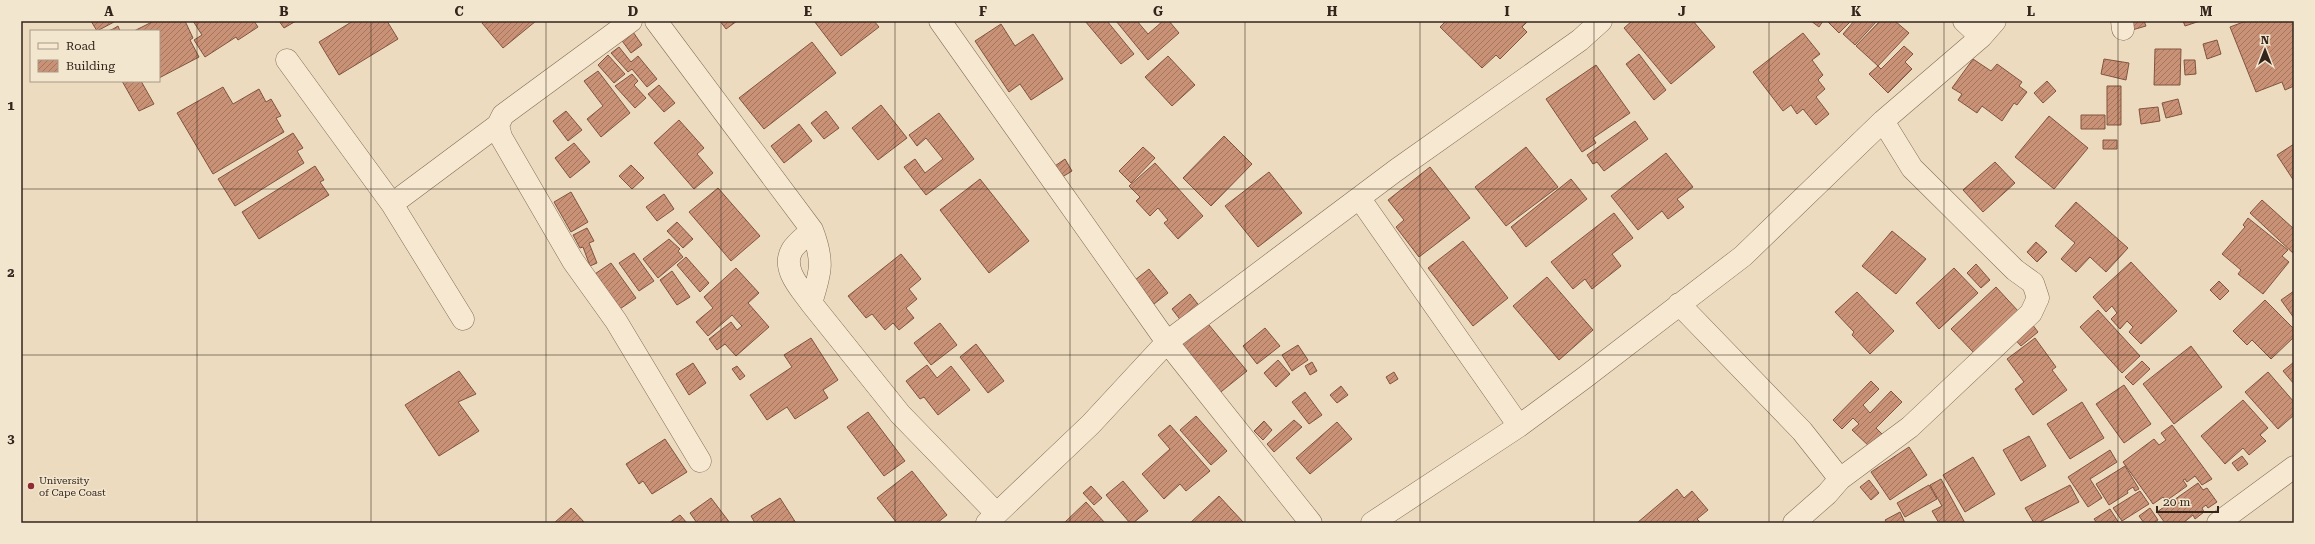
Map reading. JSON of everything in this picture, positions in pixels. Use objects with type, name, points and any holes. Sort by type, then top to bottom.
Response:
[{"type":"street","points":[[392,204],[498,125],[504,115],[631,21]]},
{"type":"street","points":[[656,21],[812,230],[819,249],[821,274],[811,303]]},
{"type":"street","points":[[940,21],[1168,342],[1311,523]]},
{"type":"street","points":[[812,230],[792,250],[788,262],[792,278],[900,414],[991,518],[1091,424],[1168,342],[1360,199],[1395,171],[1580,40],[1601,21]]},
{"type":"street","points":[[1964,21],[1988,29]]},
{"type":"street","points":[[1372,523],[1519,426],[1743,256],[1883,121],[1988,29]]},
{"type":"street","points":[[287,60],[392,204],[463,319]]},
{"type":"street","points":[[1794,523],[1827,494],[1840,479],[1910,427],[2031,313],[2038,298],[2033,283],[2015,270],[1912,168],[1883,121]]},
{"type":"street","points":[[498,125],[501,137],[573,261],[616,321],[700,461]]},
{"type":"street","points":[[1360,199],[1519,426]]},
{"type":"street","points":[[1679,304],[1802,431],[1840,479]]},
{"type":"street","points":[[2218,523],[2294,467]]},
{"type":"building","points":[[91,21],[114,22],[99,30],[96,30]]},
{"type":"building","points":[[154,21],[185,21],[193,38],[190,40],[199,57],[160,77],[160,30],[136,30]]},
{"type":"building","points":[[193,21],[254,21],[258,27],[238,40],[236,37],[205,57],[194,40],[202,35]]},
{"type":"building","points":[[279,21],[296,21],[284,28]]},
{"type":"building","points":[[353,21],[387,21],[398,39],[339,75],[319,42]]},
{"type":"building","points":[[485,21],[536,21],[503,48],[482,23]]},
{"type":"building","points":[[720,21],[737,21],[726,29]]},
{"type":"building","points":[[814,21],[874,21],[879,27],[841,56]]},
{"type":"building","points":[[1085,21],[1107,21],[1134,54],[1121,64]]},
{"type":"building","points":[[1116,21],[1137,21],[1148,34],[1163,21],[1169,21],[1179,33],[1148,60]]},
{"type":"building","points":[[1446,21],[1528,21],[1522,27],[1527,32],[1500,59],[1496,55],[1482,68],[1440,27]]},
{"type":"building","points":[[1632,21],[1693,21],[1715,47],[1671,84],[1624,28]]},
{"type":"building","points":[[1811,21],[1823,21],[1819,27]]},
{"type":"building","points":[[1827,21],[1851,21],[1839,33]]},
{"type":"building","points":[[1854,21],[1877,21],[1855,45],[1843,34]]},
{"type":"building","points":[[1880,21],[1895,21],[1909,33],[1878,66],[1856,46]]},
{"type":"building","points":[[2129,21],[2144,21],[2146,26],[2132,30]]},
{"type":"building","points":[[2183,21],[2200,21],[2185,26]]},
{"type":"building","points":[[2246,21],[2294,21],[2294,86],[2285,90],[2282,82],[2256,92],[2230,27]]},
{"type":"building","points":[[1001,24],[1015,46],[1033,34],[1063,79],[1031,100],[1020,84],[1009,92],[975,41]]},
{"type":"building","points":[[118,26],[120,30],[110,30]]},
{"type":"building","points":[[631,29],[642,45],[631,53],[620,38]]},
{"type":"building","points":[[1803,33],[1820,54],[1812,60],[1823,75],[1818,80],[1825,89],[1816,97],[1829,114],[1816,125],[1803,109],[1797,114],[1791,105],[1783,111],[1753,72]]},
{"type":"building","points":[[2217,40],[2221,54],[2207,59],[2203,44]]},
{"type":"building","points":[[812,42],[836,73],[764,129],[739,98]]},
{"type":"building","points":[[1904,46],[1913,54],[1905,62],[1912,69],[1888,93],[1869,74],[1878,66],[1881,69]]},
{"type":"building","points":[[619,47],[631,62],[638,56],[657,79],[647,87],[632,69],[628,72],[611,53]]},
{"type":"building","points":[[2155,49],[2181,49],[2180,85],[2154,85]]},
{"type":"building","points":[[1639,54],[1666,90],[1654,100],[1626,64]]},
{"type":"building","points":[[608,55],[625,74],[614,83],[598,65]]},
{"type":"building","points":[[1168,56],[1195,85],[1172,106],[1145,77]]},
{"type":"building","points":[[1973,59],[1991,71],[1997,64],[2022,82],[2019,86],[2027,92],[2017,105],[2014,103],[2002,121],[1982,106],[1977,113],[1958,100],[1962,94],[1952,88]]},
{"type":"building","points":[[2104,59],[2129,63],[2126,80],[2101,74]]},
{"type":"building","points":[[2184,60],[2195,60],[2196,74],[2185,75]]},
{"type":"building","points":[[1596,65],[1630,113],[1593,138],[1596,143],[1582,152],[1546,99]]},
{"type":"building","points":[[598,71],[630,113],[601,137],[587,119],[603,106],[584,81]]},
{"type":"building","points":[[632,74],[638,81],[634,85],[646,98],[635,108],[615,86]]},
{"type":"building","points":[[2047,81],[2056,91],[2043,103],[2034,93]]},
{"type":"building","points":[[123,82],[142,82],[154,104],[139,111]]},
{"type":"building","points":[[659,85],[675,103],[664,112],[648,94]]},
{"type":"building","points":[[2107,86],[2121,86],[2121,125],[2107,125]]},
{"type":"building","points":[[223,87],[233,104],[259,89],[266,102],[271,99],[281,116],[276,118],[284,132],[213,174],[177,113]]},
{"type":"building","points":[[2178,99],[2182,114],[2166,118],[2162,103]]},
{"type":"building","points":[[881,105],[907,138],[878,160],[852,128]]},
{"type":"building","points":[[2158,107],[2160,121],[2141,124],[2139,109]]},
{"type":"building","points":[[566,111],[582,130],[568,141],[553,121]]},
{"type":"building","points":[[826,111],[839,128],[824,139],[811,123]]},
{"type":"building","points":[[939,113],[974,159],[926,195],[904,167],[915,159],[925,173],[943,159],[926,138],[917,146],[909,135]]},
{"type":"building","points":[[2081,115],[2105,115],[2105,129],[2081,129]]},
{"type":"building","points":[[2049,116],[2088,148],[2054,189],[2015,157]]},
{"type":"building","points":[[679,120],[704,148],[697,154],[713,173],[694,189],[654,143]]},
{"type":"building","points":[[1635,121],[1648,139],[1604,171],[1597,162],[1593,164],[1587,155]]},
{"type":"building","points":[[799,124],[812,141],[784,163],[771,146]]},
{"type":"building","points":[[293,133],[303,148],[297,151],[304,163],[235,206],[218,179]]},
{"type":"building","points":[[1224,136],[1252,164],[1211,206],[1183,178]]},
{"type":"building","points":[[2103,140],[2117,140],[2117,149],[2103,149]]},
{"type":"building","points":[[574,143],[590,162],[570,178],[555,158]]},
{"type":"building","points":[[2294,144],[2294,181],[2277,155]]},
{"type":"building","points":[[1143,147],[1155,158],[1131,183],[1119,171]]},
{"type":"building","points":[[1526,147],[1558,187],[1506,226],[1475,187]]},
{"type":"building","points":[[1666,153],[1693,187],[1677,199],[1684,207],[1668,219],[1662,211],[1638,230],[1611,196]]},
{"type":"building","points":[[1065,159],[1072,171],[1059,179],[1052,168]]},
{"type":"building","points":[[1995,162],[2015,183],[1983,212],[1963,190]]},
{"type":"building","points":[[1155,163],[1203,216],[1178,239],[1164,223],[1168,220],[1158,208],[1150,216],[1136,201],[1140,197],[1129,186]]},
{"type":"building","points":[[631,165],[644,178],[632,189],[619,176]]},
{"type":"building","points":[[315,166],[324,180],[320,182],[329,195],[259,239],[242,212]]},
{"type":"building","points":[[1430,167],[1470,218],[1419,257],[1396,227],[1404,220],[1388,200]]},
{"type":"building","points":[[1269,172],[1302,213],[1258,247],[1225,206]]},
{"type":"building","points":[[980,179],[1029,241],[989,273],[940,210]]},
{"type":"building","points":[[1571,179],[1587,199],[1526,247],[1511,227]]},
{"type":"building","points":[[718,188],[760,236],[731,261],[689,212]]},
{"type":"building","points":[[571,192],[588,222],[571,232],[554,202]]},
{"type":"building","points":[[664,194],[674,209],[657,221],[646,207]]},
{"type":"building","points":[[2262,200],[2294,229],[2294,254],[2250,213]]},
{"type":"building","points":[[2076,202],[2128,248],[2106,272],[2090,257],[2076,272],[2061,259],[2075,243],[2055,226]]},
{"type":"building","points":[[1614,213],[1633,238],[1612,254],[1621,266],[1592,289],[1585,279],[1573,289],[1551,262]]},
{"type":"building","points":[[2248,218],[2288,250],[2282,256],[2289,262],[2263,294],[2238,274],[2241,270],[2222,254],[2245,227],[2243,225]]},
{"type":"building","points":[[677,222],[693,239],[683,248],[667,231]]},
{"type":"building","points":[[587,228],[594,241],[589,243],[597,263],[590,266],[583,247],[580,248],[573,235]]},
{"type":"building","points":[[1892,231],[1926,259],[1896,294],[1862,266]]},
{"type":"building","points":[[669,239],[680,249],[678,251],[683,257],[658,278],[643,259]]},
{"type":"building","points":[[1463,241],[1508,298],[1473,326],[1428,268]]},
{"type":"building","points":[[2036,242],[2047,252],[2037,262],[2027,252]]},
{"type":"building","points":[[634,253],[654,281],[639,291],[619,263]]},
{"type":"building","points":[[901,254],[921,279],[909,289],[917,299],[906,308],[914,318],[899,330],[893,323],[885,330],[872,314],[866,318],[848,296]]},
{"type":"building","points":[[686,257],[709,283],[700,292],[677,265]]},
{"type":"building","points":[[2131,262],[2177,311],[2141,344],[2129,332],[2133,327],[2127,321],[2120,329],[2111,319],[2117,313],[2112,306],[2106,312],[2093,297]]},
{"type":"building","points":[[611,263],[636,298],[614,313],[589,278]]},
{"type":"building","points":[[1976,264],[1990,280],[1981,288],[1967,273]]},
{"type":"building","points":[[736,268],[759,293],[748,303],[769,327],[736,356],[725,344],[717,350],[709,339],[731,322],[737,330],[742,326],[732,315],[708,336],[696,322],[713,308],[704,297]]},
{"type":"building","points":[[1954,268],[1978,293],[1939,329],[1916,303]]},
{"type":"building","points":[[1149,269],[1168,293],[1154,304],[1135,280]]},
{"type":"building","points":[[672,271],[690,297],[677,305],[660,280]]},
{"type":"building","points":[[1547,277],[1593,330],[1559,360],[1513,306]]},
{"type":"building","points":[[2219,281],[2229,291],[2220,300],[2210,290]]},
{"type":"building","points":[[1996,287],[2019,312],[1975,354],[1951,329]]},
{"type":"building","points":[[2294,291],[2294,318],[2281,300]]},
{"type":"building","points":[[1857,292],[1894,331],[1870,354],[1852,335],[1854,332],[1835,312]]},
{"type":"building","points":[[1190,294],[1201,308],[1182,322],[1172,309]]},
{"type":"building","points":[[2265,300],[2294,329],[2294,337],[2271,359],[2252,340],[2247,345],[2233,331]]},
{"type":"building","points":[[2098,310],[2140,356],[2122,373],[2080,327]]},
{"type":"building","points":[[1204,319],[1247,371],[1217,395],[1201,376],[1205,372],[1178,339]]},
{"type":"building","points":[[2029,320],[2038,332],[2021,346],[2011,335]]},
{"type":"building","points":[[940,323],[957,345],[931,365],[914,343]]},
{"type":"building","points":[[1265,328],[1280,346],[1257,364],[1243,346]]},
{"type":"building","points":[[811,338],[838,380],[823,390],[828,398],[795,419],[787,407],[767,420],[750,395],[792,367],[784,355]]},
{"type":"building","points":[[2035,338],[2056,367],[2052,370],[2067,390],[2033,415],[2015,389],[2024,382],[2007,359]]},
{"type":"building","points":[[976,344],[1004,381],[988,393],[960,357]]},
{"type":"building","points":[[1298,345],[1308,360],[1292,371],[1282,355]]},
{"type":"building","points":[[2191,346],[2222,387],[2174,424],[2143,384]]},
{"type":"building","points":[[1278,360],[1290,374],[1276,387],[1264,373]]},
{"type":"building","points":[[2142,361],[2150,369],[2133,385],[2125,377]]},
{"type":"building","points":[[1312,362],[1317,371],[1310,375],[1305,366]]},
{"type":"building","points":[[2294,362],[2294,384],[2283,371]]},
{"type":"building","points":[[693,363],[706,383],[689,395],[676,374]]},
{"type":"building","points":[[927,365],[937,378],[951,366],[970,390],[938,415],[924,397],[920,399],[906,381]]},
{"type":"building","points":[[737,366],[745,376],[740,380],[732,369]]},
{"type":"building","points":[[459,371],[476,394],[458,402],[479,431],[439,456],[405,405]]},
{"type":"building","points":[[1394,372],[1398,379],[1390,384],[1386,377]]},
{"type":"building","points":[[2268,372],[2294,402],[2294,415],[2278,429],[2245,392]]},
{"type":"building","points":[[1871,381],[1879,389],[1863,405],[1870,413],[1891,391],[1902,402],[1876,428],[1885,437],[1872,449],[1852,430],[1859,424],[1853,418],[1842,429],[1833,420]]},
{"type":"building","points":[[2124,385],[2151,424],[2124,443],[2096,404]]},
{"type":"building","points":[[1341,386],[1348,395],[1337,403],[1330,395]]},
{"type":"building","points":[[1305,392],[1322,415],[1309,424],[1292,402]]},
{"type":"building","points":[[2243,400],[2268,428],[2260,435],[2266,441],[2249,455],[2243,448],[2225,464],[2201,436]]},
{"type":"building","points":[[2082,402],[2104,438],[2070,459],[2047,424]]},
{"type":"building","points":[[868,412],[905,461],[884,476],[847,427]]},
{"type":"building","points":[[1196,416],[1227,451],[1211,465],[1180,430]]},
{"type":"building","points":[[1294,420],[1302,427],[1274,452],[1267,444]]},
{"type":"building","points":[[1264,421],[1272,430],[1263,440],[1254,431]]},
{"type":"building","points":[[1337,422],[1352,439],[1310,474],[1296,458]]},
{"type":"building","points":[[1170,425],[1210,471],[1186,491],[1180,484],[1164,499],[1142,474],[1170,449],[1158,435]]},
{"type":"building","points":[[2172,425],[2212,479],[2202,485],[2195,476],[2187,482],[2185,479],[2183,480],[2187,486],[2166,501],[2163,497],[2153,504],[2123,462],[2154,439],[2159,445],[2166,440],[2161,433]]},
{"type":"building","points":[[2029,436],[2046,466],[2021,481],[2003,450]]},
{"type":"building","points":[[665,439],[687,472],[652,494],[643,481],[639,484],[626,464]]},
{"type":"building","points":[[1909,447],[1927,475],[1890,500],[1871,472]]},
{"type":"building","points":[[2110,450],[2117,462],[2090,479],[2102,498],[2088,507],[2068,477]]},
{"type":"building","points":[[2242,456],[2248,464],[2238,471],[2232,463]]},
{"type":"building","points":[[1973,457],[1995,494],[1965,512],[1943,475]]},
{"type":"building","points":[[2125,466],[2139,489],[2135,491],[2133,487],[2127,491],[2128,493],[2109,505],[2096,484]]},
{"type":"building","points":[[912,471],[947,515],[937,523],[897,523],[877,498]]},
{"type":"building","points":[[1941,479],[1965,523],[1939,523],[1932,511],[1942,506],[1930,485]]},
{"type":"building","points":[[1869,480],[1879,493],[1871,500],[1860,487]]},
{"type":"building","points":[[1123,481],[1148,511],[1133,523],[1130,523],[1106,495]]},
{"type":"building","points":[[2198,483],[2203,490],[2207,488],[2217,502],[2208,508],[2206,505],[2202,508],[2204,512],[2195,519],[2193,515],[2183,523],[2165,523],[2157,512]]},
{"type":"building","points":[[1929,485],[1937,499],[1905,517],[1897,503]]},
{"type":"building","points":[[2070,485],[2079,502],[2038,523],[2034,523],[2025,508]]},
{"type":"building","points":[[1091,486],[1102,498],[1094,505],[1083,493]]},
{"type":"building","points":[[1677,489],[1684,498],[1692,491],[1708,510],[1697,519],[1701,523],[1637,523]]},
{"type":"building","points":[[2140,491],[2149,504],[2122,521],[2113,508]]},
{"type":"building","points":[[1219,496],[1244,523],[1190,523]]},
{"type":"building","points":[[711,498],[730,523],[697,523],[690,513]]},
{"type":"building","points":[[780,498],[796,523],[755,523],[751,516]]},
{"type":"building","points":[[1086,502],[1105,523],[1064,523]]},
{"type":"building","points":[[571,508],[585,523],[554,523]]},
{"type":"building","points":[[2150,508],[2158,520],[2153,523],[2144,523],[2139,516]]},
{"type":"building","points":[[2110,509],[2119,523],[2097,523],[2094,519]]},
{"type":"building","points":[[1900,512],[1905,523],[1887,523],[1885,520]]},
{"type":"building","points":[[680,515],[687,523],[669,523]]},
{"type":"place","name":"University of Cape Coast","points":[[31,486]]}]
